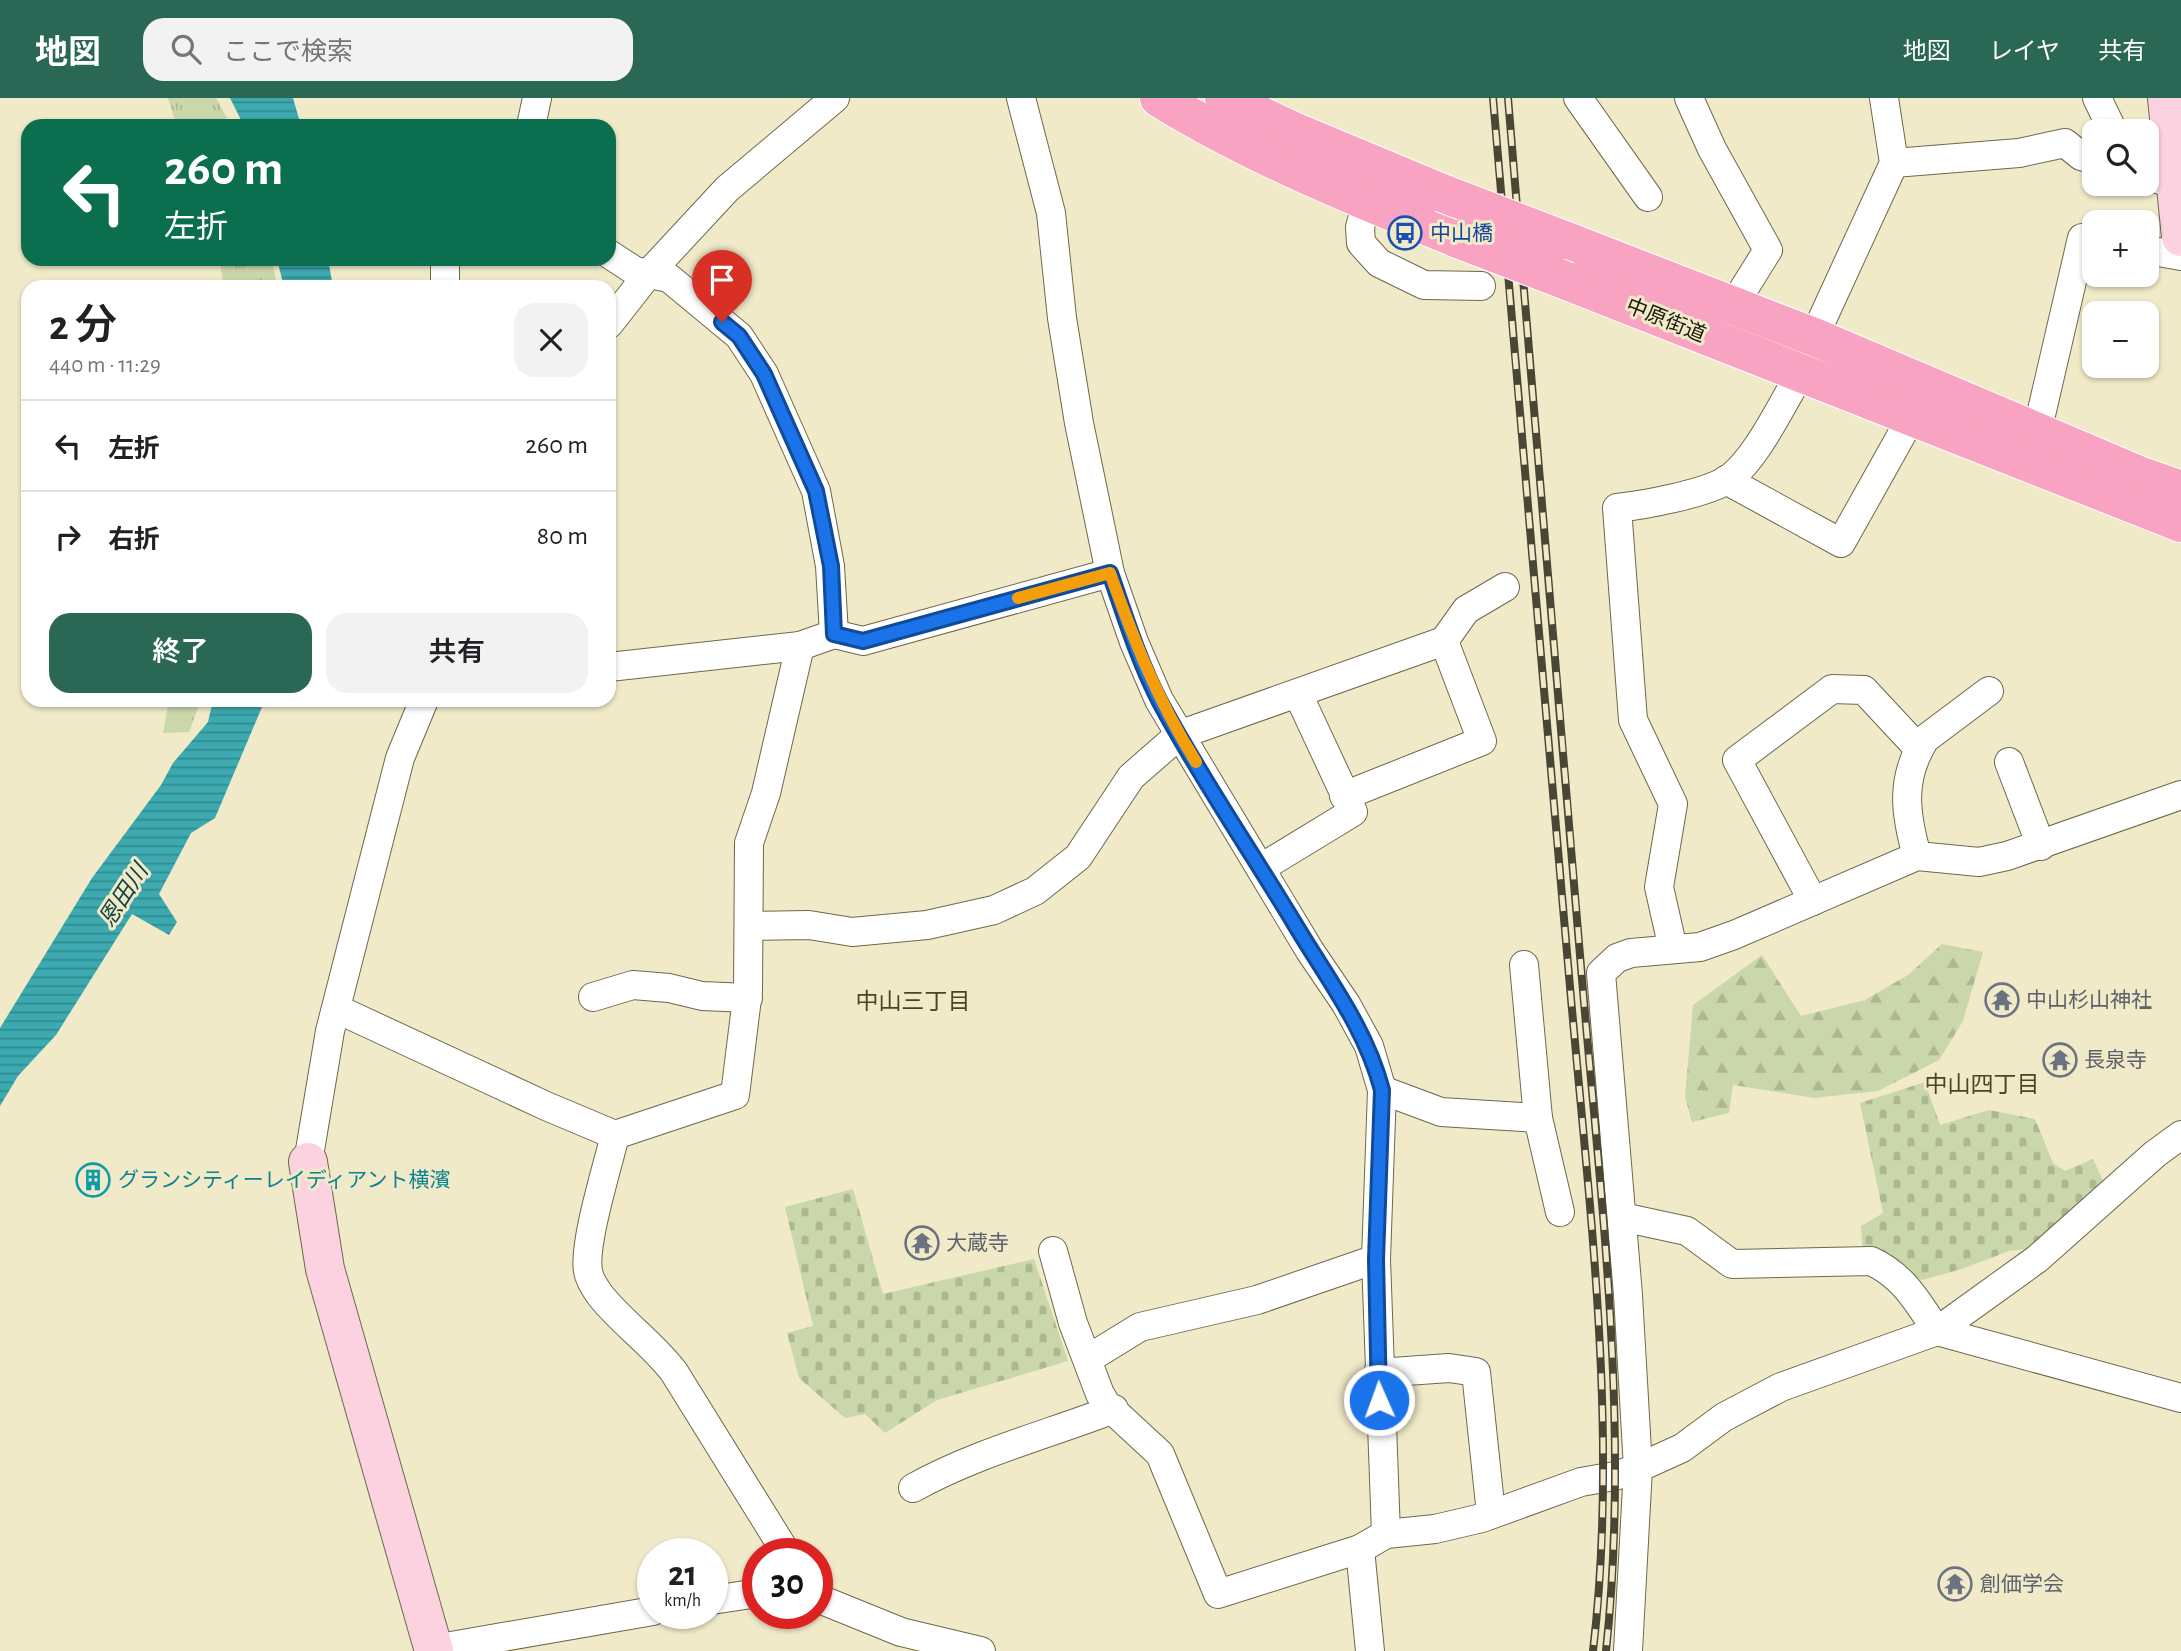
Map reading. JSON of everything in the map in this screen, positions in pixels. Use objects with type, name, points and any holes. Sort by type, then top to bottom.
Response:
[{"type":"main road","name":"中原街道","points":[[1159,98],[1208,128],[1367,202],[1912,418],[2117,495],[2181,523]]},
{"type":"main road","name":"中原街道","points":[[1230,100],[1443,192],[1814,338],[2181,489]]},
{"type":"street","points":[[532,119],[537,98]]},
{"type":"street","points":[[616,315],[649,273],[727,189],[835,98]]},
{"type":"street","points":[[1021,98],[1051,213],[1077,410],[1110,573],[1134,642],[1159,700],[1179,735],[1346,1004],[1368,1046],[1382,1090],[1376,1259],[1385,1534]]},
{"type":"street","points":[[1578,98],[1648,197]]},
{"type":"street","points":[[1689,98],[1712,149],[1768,250],[1733,306]]},
{"type":"street","points":[[1814,338],[1894,163],[1884,98]]},
{"type":"street","points":[[2097,98],[2107,119]]},
{"type":"street","points":[[2167,98],[2162,172],[2181,237]]},
{"type":"street","points":[[1894,163],[2019,153],[2064,143],[2082,156]]},
{"type":"street","points":[[1367,202],[1360,227],[1361,243],[1379,263],[1424,285],[1481,286]]},
{"type":"street","points":[[2037,432],[2082,238]]},
{"type":"street","points":[[2159,252],[2181,256]]},
{"type":"street","points":[[616,259],[635,271],[669,278],[739,336],[764,374],[816,491],[831,566],[834,634]]},
{"type":"street","points":[[1673,949],[1659,887],[1673,804],[1633,720],[1617,509],[1655,504],[1726,480],[1746,461],[1801,373]]},
{"type":"street","points":[[1726,480],[1841,543],[1912,418]]},
{"type":"street","points":[[616,666],[800,646],[834,634],[863,641],[1110,573]]},
{"type":"street","points":[[750,926],[809,925],[852,932],[927,925],[994,910],[1035,891],[1078,858],[1131,777],[1179,735],[1444,640],[1466,610],[1504,587]]},
{"type":"street","points":[[1344,796],[1482,741],[1444,640]]},
{"type":"street","points":[[337,1009],[615,1135],[735,1095],[748,998],[749,843],[766,793],[800,646]]},
{"type":"street","points":[[1813,901],[1737,760],[1832,689],[1864,690],[1919,749]]},
{"type":"street","points":[[1917,856],[1906,817],[1906,794],[1919,749],[1926,739],[1989,691]]},
{"type":"street","points":[[1261,868],[1353,812],[1298,694]]},
{"type":"street","points":[[421,707],[400,758],[321,1074],[308,1162],[325,1269],[396,1528],[434,1650],[637,1614]]},
{"type":"street","points":[[2009,762],[2041,846]]},
{"type":"street","points":[[1628,1651],[1638,1468],[1622,1217],[1601,973],[1617,958],[1631,953],[1700,947],[1734,935],[1917,856],[1979,862],[2041,846],[2181,795]]},
{"type":"street","points":[[1524,965],[1538,1118],[1560,1212]]},
{"type":"street","points":[[593,997],[633,985],[669,988],[702,996],[748,998]]},
{"type":"street","points":[[1382,1090],[1441,1112],[1538,1118]]},
{"type":"street","points":[[615,1135],[596,1214],[588,1273],[597,1292],[660,1354],[674,1372],[776,1538]]},
{"type":"street","points":[[1053,1251],[1073,1323],[1100,1394],[1160,1454],[1219,1594],[1360,1549],[1385,1534],[1435,1529],[1491,1514],[1581,1482],[1638,1468],[1682,1448],[1724,1417],[1781,1387],[1937,1331],[2037,1259],[2155,1154],[2181,1135]]},
{"type":"street","points":[[1622,1217],[1687,1231],[1732,1264],[1871,1261],[1888,1269],[1903,1281],[1937,1331],[2181,1398]]},
{"type":"street","points":[[1088,1359],[1140,1328],[1256,1300],[1376,1259]]},
{"type":"street","points":[[1378,1373],[1449,1368],[1476,1372],[1491,1514]]},
{"type":"street","points":[[913,1488],[950,1467],[975,1460],[1000,1447],[1028,1440],[1114,1409]]},
{"type":"street","points":[[1360,1549],[1370,1651]]},
{"type":"street","points":[[833,1604],[901,1632],[981,1651]]},
{"type":"green space","points":[[168,98],[216,98],[227,119],[175,119]]},
{"type":"green space","points":[[220,266],[273,266],[276,280],[223,280]]},
{"type":"green space","points":[[168,707],[198,707],[189,732],[163,733]]},
{"type":"green space","points":[[1942,944],[1983,952],[1963,1021],[1939,1060],[1878,1091],[1814,1098],[1733,1085],[1729,1113],[1692,1122],[1685,1097],[1693,1005],[1762,955],[1801,1016],[1865,1000],[1908,975]]},
{"type":"green space","points":[[1925,1082],[1940,1125],[1989,1110],[2035,1119],[2053,1163],[2065,1171],[2093,1159],[2104,1183],[2034,1248],[2009,1251],[1962,1269],[1922,1280],[1863,1255],[1861,1226],[1883,1213],[1860,1103]]},
{"type":"green space","points":[[853,1189],[883,1294],[1034,1259],[1068,1361],[937,1400],[885,1433],[865,1414],[845,1418],[799,1378],[787,1333],[813,1326],[785,1207]]},
{"type":"water","points":[[230,98],[293,98],[299,119],[240,119]]},
{"type":"water","points":[[279,266],[329,266],[332,280],[282,280]]},
{"type":"water","name":"恩田川","points":[[211,707],[262,707],[215,818],[191,833],[159,894],[177,922],[169,935],[132,914],[56,1035],[18,1076],[0,1106],[0,1028],[92,878],[161,785],[173,763],[208,722]]},
{"type":"railway","points":[[1493,98],[1598,1319],[1603,1486],[1593,1651]]},
{"type":"railway","points":[[1508,98],[1610,1315],[1615,1483],[1613,1567],[1606,1651]]},
{"type":"slow traffic","points":[[1018,598],[1110,573],[1134,642],[1159,700],[1196,762]]},
{"type":"place","name":"中山橋","points":[[1405,233]]},
{"type":"place","name":"中山杉山神社","points":[[2002,1000]]},
{"type":"place","name":"長泉寺","points":[[2060,1060]]},
{"type":"place","name":"グランシティーレイディアント横濱","points":[[93,1180]]},
{"type":"place","name":"大蔵寺","points":[[922,1243]]},
{"type":"place","name":"創価学会","points":[[1955,1584]]},
{"type":"district","name":"中山三丁目","points":[[913,1001]]},
{"type":"district","name":"中山四丁目","points":[[1982,1084]]},
{"type":"route","points":[[722,322],[739,336],[764,374],[796,440],[816,491],[831,566],[834,634],[863,641],[1110,573],[1134,642],[1159,700],[1310,951],[1346,1004],[1368,1046],[1377,1071],[1382,1090],[1376,1259],[1379,1400]]}]
